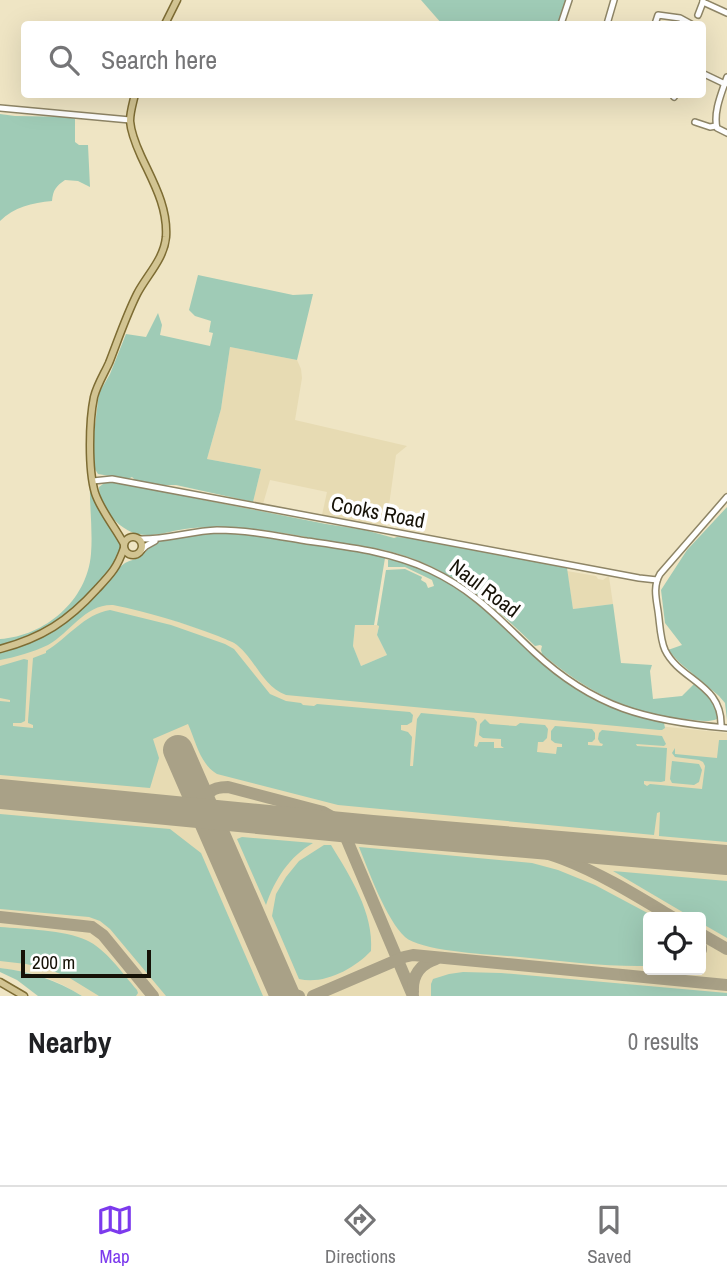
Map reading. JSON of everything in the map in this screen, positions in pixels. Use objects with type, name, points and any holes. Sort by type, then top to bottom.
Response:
[{"type":"main road","points":[[166,21],[177,0]]},
{"type":"main road","points":[[132,555],[127,553],[100,504],[93,481],[90,451],[96,393],[128,312],[160,257],[166,239],[164,212],[135,141],[130,120],[134,98]]},
{"type":"main road","name":"Naul Road","points":[[114,527],[136,538]]},
{"type":"main road","points":[[0,649],[35,638],[68,618],[118,565],[140,552],[142,547],[136,538],[128,539],[118,565]]},
{"type":"main road","points":[[0,982],[24,996]]},
{"type":"street","points":[[562,21],[569,0]]},
{"type":"street","points":[[608,21],[614,0]]},
{"type":"street","points":[[698,15],[703,1],[727,13]]},
{"type":"street","points":[[656,21],[660,7]]},
{"type":"street","points":[[658,15],[684,21]]},
{"type":"street","points":[[706,75],[725,84]]},
{"type":"street","points":[[716,126],[727,76]]},
{"type":"street","points":[[0,108],[130,120]]},
{"type":"street","points":[[695,122],[710,127],[716,126]]},
{"type":"street","points":[[716,126],[727,133]]},
{"type":"street","name":"Cooks Road","points":[[93,481],[121,480],[657,580]]},
{"type":"street","points":[[724,728],[720,710],[713,698],[665,649],[655,590],[657,580],[668,564],[727,497]]},
{"type":"street","name":"Naul Road","points":[[136,538],[158,539],[200,531],[242,531],[407,560],[451,581],[469,593],[503,621],[535,653],[585,691],[608,703],[652,718],[724,728]]},
{"type":"street","name":"Naul Road","points":[[140,552],[158,539]]},
{"type":"shaded area","points":[[230,347],[297,360],[302,378],[295,420],[407,446],[396,455],[386,527],[322,515],[327,492],[270,480],[263,504],[253,502],[261,469],[207,459],[221,409]]},
{"type":"shaded area","points":[[567,571],[596,576],[603,580],[609,577],[613,604],[573,609]]},
{"type":"shaded area","points":[[104,597],[263,650],[638,724],[727,733],[727,996],[82,996],[45,977],[0,968],[0,657],[46,641]]},
{"type":"shaded area","points":[[355,625],[379,625],[377,635],[387,655],[361,666],[353,646]]},
{"type":"green space","points":[[421,0],[566,0],[560,21],[439,21]]},
{"type":"green space","points":[[0,114],[75,117],[75,142],[88,145],[90,187],[78,181],[65,180],[59,184],[52,201],[11,212],[0,221]]},
{"type":"green space","points":[[198,275],[293,295],[313,294],[297,360],[230,347],[221,409],[207,459],[261,469],[253,502],[176,485],[136,481],[132,477],[128,479],[98,474],[93,466],[99,393],[126,334],[146,337],[158,313],[162,325],[160,335],[210,346],[213,333],[209,332],[211,321],[195,316],[189,310]]},
{"type":"green space","points":[[90,479],[96,504],[121,543],[117,560],[87,595],[50,626],[26,638],[0,645],[0,639],[33,631],[48,623],[72,601],[81,587],[91,554]]},
{"type":"green space","points":[[107,481],[365,530],[394,538],[410,538],[567,568],[573,609],[613,604],[621,663],[652,665],[650,671],[653,699],[682,696],[695,683],[713,704],[717,719],[701,721],[664,716],[644,712],[608,698],[575,679],[542,654],[542,646],[535,646],[467,587],[428,565],[407,557],[369,547],[238,528],[197,528],[153,535],[137,534],[117,522],[102,502],[99,487]]},
{"type":"green space","points":[[727,507],[727,720],[725,703],[668,650],[682,645],[665,623],[661,590],[687,550]]},
{"type":"green space","points":[[208,533],[280,539],[354,550],[385,558],[374,625],[355,625],[353,646],[361,666],[387,655],[377,635],[386,570],[405,569],[422,577],[421,580],[428,588],[434,586],[432,580],[405,567],[388,567],[388,560],[392,559],[435,575],[474,600],[581,691],[620,710],[662,722],[665,728],[659,730],[286,695],[271,686],[244,651],[233,642],[179,622],[113,605],[94,609],[48,645],[0,660],[0,652],[38,639],[72,618],[120,567],[140,557],[153,544],[174,537]]},
{"type":"green space","points":[[110,610],[171,625],[225,644],[234,649],[270,694],[286,701],[314,706],[317,704],[410,712],[413,715],[412,722],[401,725],[401,730],[412,737],[410,766],[413,766],[417,719],[421,713],[474,718],[477,722],[474,746],[477,747],[479,742],[494,742],[494,748],[504,748],[501,746],[501,739],[483,738],[479,735],[480,724],[485,719],[490,724],[545,725],[548,729],[547,738],[538,742],[537,752],[556,754],[557,747],[562,747],[562,744],[551,740],[551,731],[555,726],[592,729],[595,739],[588,742],[588,745],[602,746],[598,739],[602,730],[662,736],[666,744],[664,746],[636,744],[667,748],[665,781],[644,781],[647,786],[650,784],[702,789],[705,766],[703,762],[675,757],[672,753],[675,748],[675,754],[717,758],[719,740],[727,740],[727,842],[659,836],[660,812],[657,813],[654,835],[338,805],[217,774],[202,759],[188,724],[153,739],[159,758],[150,788],[0,775],[0,701],[10,700],[0,698],[0,666],[28,660],[25,721],[13,723],[13,726],[33,728],[28,721],[33,658],[46,653],[92,616]]},
{"type":"green space","points":[[672,761],[699,764],[702,770],[699,782],[694,785],[672,783]]},
{"type":"green space","points":[[0,814],[170,829],[201,853],[263,996],[166,996],[110,929],[100,921],[89,917],[0,909]]},
{"type":"green space","points":[[242,837],[313,843],[297,855],[284,870],[266,905],[237,839]]},
{"type":"green space","points":[[324,845],[331,845],[359,895],[369,923],[371,951],[356,964],[328,978],[299,979],[272,916],[276,894],[299,861]]},
{"type":"green space","points":[[359,847],[532,863],[595,885],[646,912],[643,912],[643,966],[600,965],[478,954],[427,946],[405,937],[391,919]]},
{"type":"green space","points":[[613,871],[727,881],[727,938],[706,926],[706,912],[683,912]]},
{"type":"green space","points":[[0,927],[56,932],[86,940],[107,955],[138,993],[136,996],[99,996],[68,977],[48,969],[0,961]]},
{"type":"green space","points":[[0,968],[43,977],[82,996],[38,996],[17,980],[0,972]]},
{"type":"green space","points":[[463,972],[727,993],[727,996],[431,996],[433,979]]},
{"type":"taxiway","points":[[204,810],[210,792],[228,787],[323,812],[334,818],[344,833],[413,996]]},
{"type":"taxiway","points":[[479,839],[553,855],[605,878],[664,912]]},
{"type":"taxiway","points":[[0,917],[92,927],[103,935],[153,996]]},
{"type":"taxiway","points":[[706,937],[727,949]]},
{"type":"taxiway","points":[[313,996],[413,955],[727,985]]},
{"type":"taxiway","points":[[413,992],[418,971],[436,959]]},
{"type":"taxiway","points":[[275,974],[288,991],[299,996]]},
{"type":"runway","points":[[178,750],[285,996]]},
{"type":"runway","points":[[0,794],[372,830],[727,860]]}]
